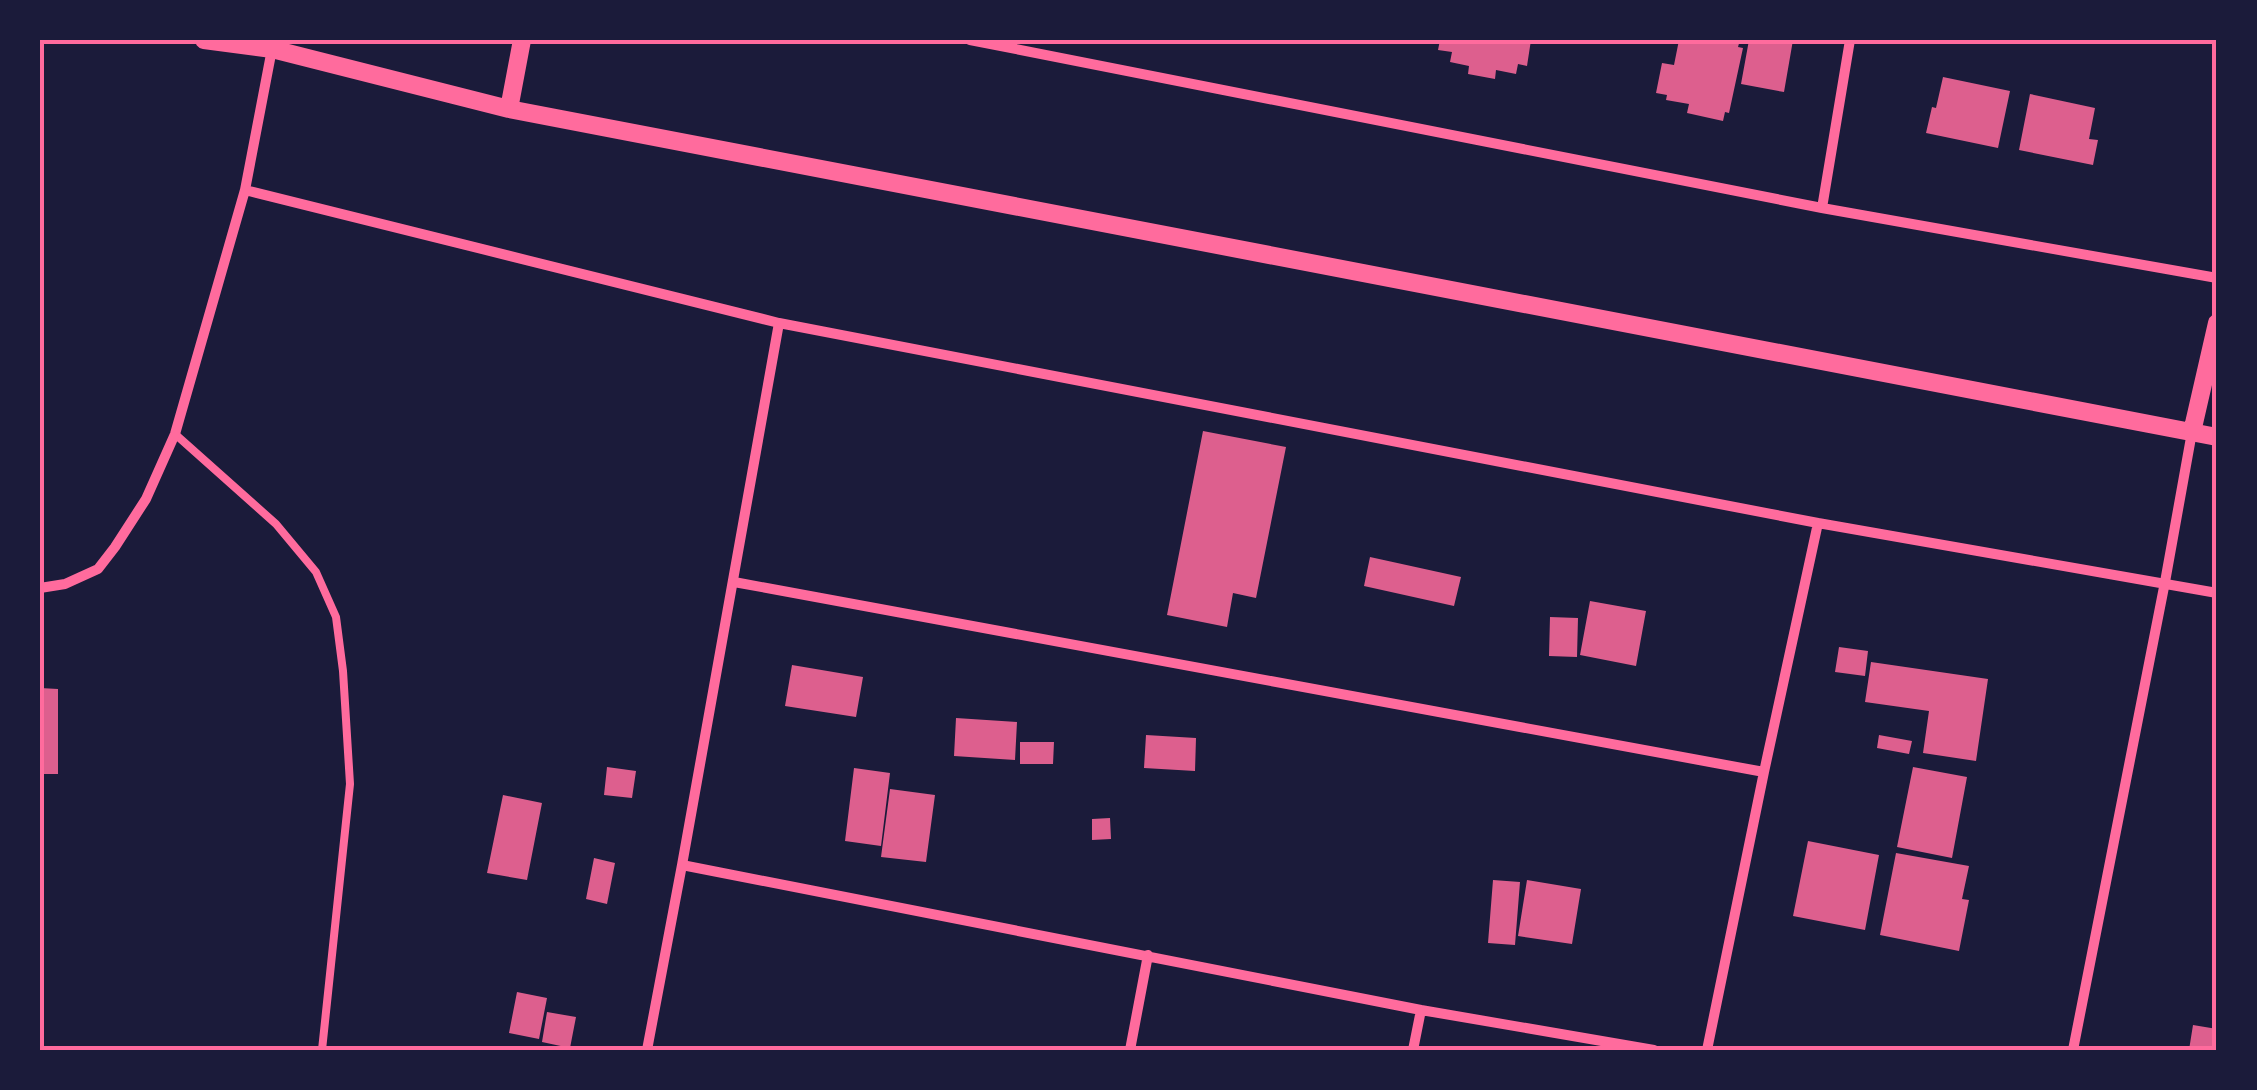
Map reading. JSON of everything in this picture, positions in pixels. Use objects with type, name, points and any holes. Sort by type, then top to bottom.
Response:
[{"type":"street","points":[[204,40],[272,49],[508,109],[2217,436]]},
{"type":"street","points":[[508,109],[522,40]]},
{"type":"street","points":[[970,40],[1822,208],[2217,278]]},
{"type":"street","points":[[1822,208],[1850,40]]},
{"type":"street","points":[[40,588],[65,584],[98,569],[146,499],[175,434],[244,190],[272,49]]},
{"type":"street","points":[[244,190],[779,322],[1818,523],[2217,593]]},
{"type":"street","points":[[647,1050],[779,322]]},
{"type":"street","points":[[2074,1050],[2192,432],[2217,323]]},
{"type":"street","points":[[1708,1050],[1818,523]]},
{"type":"street","points":[[734,582],[1764,772]]},
{"type":"street","points":[[682,864],[1421,1010],[1654,1050]]},
{"type":"street","points":[[1130,1050],[1148,954]]},
{"type":"street","points":[[1413,1050],[1421,1010]]},
{"type":"lane","points":[[175,434],[276,524],[316,572],[336,618],[344,671],[350,784],[322,1050]]},
{"type":"building","points":[[1440,40],[1531,40],[1527,66],[1518,64],[1516,74],[1496,70],[1495,79],[1468,74],[1469,66],[1450,62],[1452,52],[1438,50]]},
{"type":"building","points":[[1679,40],[1740,40],[1738,47],[1743,48],[1729,113],[1725,112],[1723,121],[1687,113],[1689,104],[1666,100],[1667,95],[1656,93],[1662,63],[1674,65]]},
{"type":"building","points":[[1749,40],[1793,40],[1784,92],[1741,84]]},
{"type":"building","points":[[1943,77],[2010,91],[1998,148],[1926,133]]},
{"type":"building","points":[[2030,94],[2095,108],[2089,139],[2098,140],[2093,165],[2019,150]]},
{"type":"building","points":[[1203,431],[1286,447],[1256,598],[1233,593],[1227,627],[1167,615]]},
{"type":"building","points":[[1370,557],[1461,577],[1454,606],[1364,586]]},
{"type":"building","points":[[1590,601],[1646,611],[1636,666],[1580,655]]},
{"type":"building","points":[[1550,617],[1578,618],[1577,657],[1549,656]]},
{"type":"building","points":[[1839,647],[1868,651],[1865,676],[1835,672]]},
{"type":"building","points":[[1871,662],[1988,679],[1976,761],[1923,753],[1929,711],[1865,702]]},
{"type":"building","points":[[792,665],[863,677],[856,717],[785,706]]},
{"type":"building","points":[[40,688],[58,689],[58,774],[40,774]]},
{"type":"building","points":[[956,718],[1017,722],[1015,760],[954,756]]},
{"type":"building","points":[[1146,735],[1196,738],[1195,771],[1144,768]]},
{"type":"building","points":[[1879,735],[1912,741],[1909,754],[1877,748]]},
{"type":"building","points":[[1020,742],[1054,742],[1053,764],[1020,764]]},
{"type":"building","points":[[607,767],[636,771],[632,798],[604,795]]},
{"type":"building","points":[[1913,767],[1967,777],[1952,858],[1897,847]]},
{"type":"building","points":[[854,768],[890,773],[881,846],[845,841]]},
{"type":"building","points":[[890,789],[935,795],[926,862],[881,857]]},
{"type":"building","points":[[503,795],[542,803],[527,880],[487,873]]},
{"type":"building","points":[[1110,818],[1111,839],[1092,840],[1092,819]]},
{"type":"building","points":[[1808,841],[1879,855],[1865,930],[1793,916]]},
{"type":"building","points":[[1896,853],[1969,866],[1962,899],[1969,900],[1959,951],[1880,935]]},
{"type":"building","points":[[594,858],[615,863],[607,904],[586,899]]},
{"type":"building","points":[[1493,880],[1520,882],[1515,945],[1488,943]]},
{"type":"building","points":[[1527,880],[1581,889],[1572,944],[1518,936]]},
{"type":"building","points":[[517,992],[547,998],[539,1039],[509,1033]]},
{"type":"building","points":[[547,1012],[576,1017],[570,1048],[542,1042]]},
{"type":"building","points":[[2193,1025],[2217,1029],[2217,1050],[2189,1050]]}]
